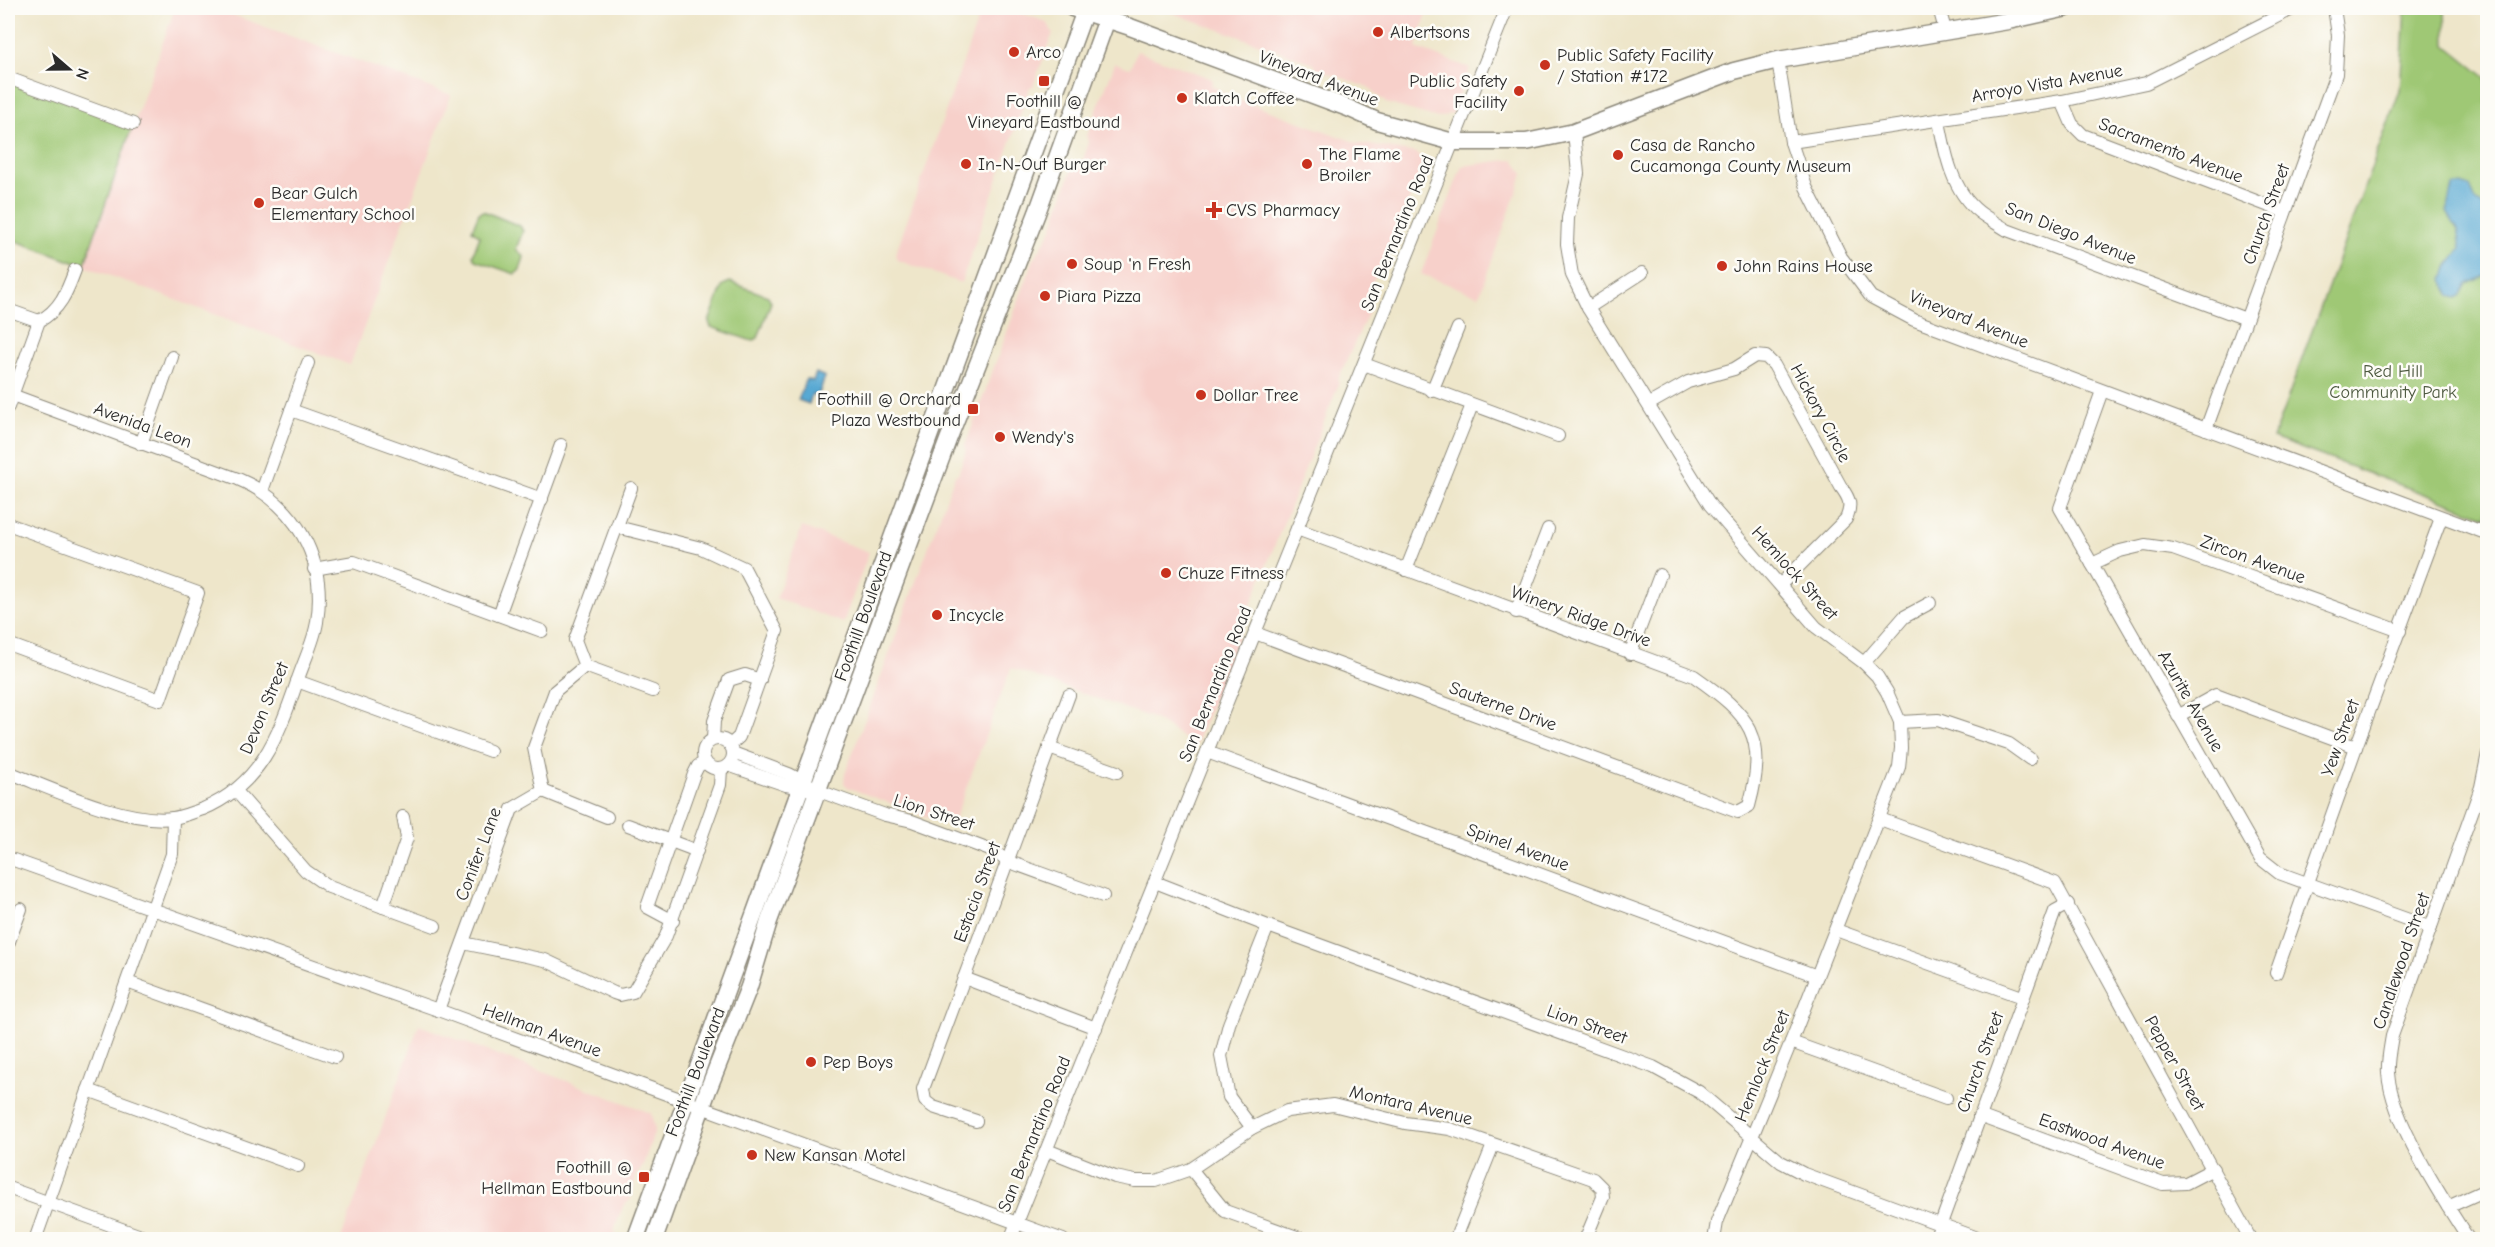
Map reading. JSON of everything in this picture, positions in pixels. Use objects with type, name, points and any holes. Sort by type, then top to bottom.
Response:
[{"type":"main road","points":[[1778,60],[2008,21],[2067,8]]},
{"type":"main road","name":"Vineyard Avenue","points":[[1081,9],[1109,13],[1377,121],[1453,142],[1526,142],[1574,132],[1734,71],[1778,60]]},
{"type":"main road","name":"Foothill Boulevard","points":[[635,1239],[802,784],[1081,9]]},
{"type":"main road","name":"Foothill Boulevard","points":[[654,1239],[701,1107],[749,987],[769,921],[948,440],[1037,213],[1109,13]]},
{"type":"street","name":"San Bernardino Road","points":[[1011,1239],[1507,8]]},
{"type":"street","points":[[1940,8],[1945,30]]},
{"type":"street","name":"Arroyo Vista Avenue","points":[[1791,142],[2062,101],[2146,83],[2294,8]]},
{"type":"street","name":"Church Street","points":[[2206,429],[2336,74],[2338,35],[2334,8]]},
{"type":"street","name":"Vineyard Avenue","points":[[1778,60],[1791,142],[1806,188],[1841,257],[1871,297],[1914,320],[2487,534]]},
{"type":"street","points":[[8,78],[134,124]]},
{"type":"street","name":"Sacramento Avenue","points":[[2062,101],[2072,124],[2083,135],[2285,212]]},
{"type":"street","name":"San Diego Avenue","points":[[1939,121],[1945,156],[1957,184],[1977,211],[2007,230],[2246,319]]},
{"type":"street","name":"Hemlock Street","points":[[1574,132],[1578,174],[1568,218],[1567,244],[1572,275],[1588,308],[1710,505],[1816,627],[1864,663],[1887,692],[1900,722],[1902,748],[1899,767],[1753,1138],[1717,1222],[1714,1239]]},
{"type":"street","points":[[10,401],[39,321],[47,317],[63,301],[75,270]]},
{"type":"street","points":[[1588,308],[1642,273]]},
{"type":"street","points":[[8,310],[39,321]]},
{"type":"street","points":[[1432,390],[1458,328]]},
{"type":"street","name":"Hickory Circle","points":[[1649,404],[1688,382],[1734,369],[1755,356],[1766,357],[1774,364],[1841,487],[1850,499],[1850,509],[1846,519],[1780,585]]},
{"type":"street","points":[[141,444],[172,357]]},
{"type":"street","points":[[262,491],[308,363]]},
{"type":"street","points":[[1364,364],[1558,436]]},
{"type":"street","name":"Azurite Avenue","points":[[2102,391],[2060,508],[2260,858],[2279,873],[2431,928]]},
{"type":"street","name":"Avenida Leon","points":[[10,401],[141,444],[238,479],[262,491]]},
{"type":"street","points":[[1406,570],[1472,405]]},
{"type":"street","points":[[291,410],[542,499]]},
{"type":"street","points":[[499,615],[561,445]]},
{"type":"street","points":[[631,488],[575,640],[585,666],[653,691]]},
{"type":"street","name":"Devon Street","points":[[8,772],[126,815],[148,819],[173,818],[213,804],[236,791],[257,770],[286,711],[317,625],[318,588],[309,548],[300,529],[281,505],[262,491]]},
{"type":"street","name":"Yew Street","points":[[2276,973],[2356,747],[2441,518]]},
{"type":"street","points":[[8,524],[198,593],[160,700],[8,644]]},
{"type":"street","points":[[463,943],[545,960],[614,993],[629,994],[662,946],[673,921],[725,767],[739,737],[777,632],[744,568],[701,548],[617,527]]},
{"type":"street","name":"Winery Ridge Drive","points":[[1297,529],[1694,676],[1740,712],[1755,737],[1758,762],[1749,806],[1738,812]]},
{"type":"street","points":[[1516,612],[1548,529]]},
{"type":"street","name":"Zircon Avenue","points":[[2092,564],[2120,551],[2145,544],[2173,549],[2400,631]]},
{"type":"street","points":[[314,570],[354,562],[542,631]]},
{"type":"street","points":[[1630,654],[1660,575]]},
{"type":"street","points":[[1864,663],[1904,616],[1930,603]]},
{"type":"street","name":"Sauterne Drive","points":[[1255,633],[1738,812]]},
{"type":"street","points":[[585,666],[555,691],[534,748],[543,791],[607,817]]},
{"type":"street","points":[[760,681],[745,675],[729,680],[714,721],[713,739],[703,749],[705,762],[710,768],[725,767],[786,785],[802,784]]},
{"type":"street","points":[[297,681],[490,751]]},
{"type":"street","name":"Estacia Street","points":[[976,1120],[933,1107],[925,1101],[923,1089],[1069,695]]},
{"type":"street","points":[[2178,716],[2216,695],[2356,747]]},
{"type":"street","points":[[1900,722],[1938,720],[2009,744],[2030,759]]},
{"type":"street","points":[[713,739],[723,739],[732,749],[802,784]]},
{"type":"street","points":[[1049,748],[1117,772]]},
{"type":"street","name":"Spinel Avenue","points":[[1207,752],[1817,976]]},
{"type":"street","name":"Candlewood Street","points":[[2469,1239],[2448,1207],[2397,1114],[2388,1073],[2392,1036],[2481,787],[2487,753]]},
{"type":"street","points":[[673,921],[647,907],[694,774],[698,766],[705,762]]},
{"type":"street","name":"Lion Street","points":[[802,784],[885,815],[912,821],[995,852],[1007,861],[1103,896]]},
{"type":"street","points":[[236,791],[306,870],[329,887],[435,926]]},
{"type":"street","name":"Conifer Lane","points":[[438,1010],[512,809],[543,791]]},
{"type":"street","points":[[35,1239],[172,854],[173,818]]},
{"type":"street","points":[[383,907],[407,837],[403,818]]},
{"type":"street","name":"Pepper Street","points":[[1880,819],[2055,883],[2251,1239]]},
{"type":"street","points":[[628,825],[697,851]]},
{"type":"street","name":"Hellman Avenue","points":[[8,858],[438,1010],[1063,1239]]},
{"type":"street","name":"Lion Street","points":[[1155,882],[1268,926],[1653,1067],[1699,1092],[1781,1162],[1804,1174],[1983,1239]]},
{"type":"street","name":"Church Street","points":[[1935,1239],[2055,911],[2068,904]]},
{"type":"street","points":[[8,944],[21,909]]},
{"type":"street","points":[[1252,1128],[1229,1097],[1221,1056],[1229,1024],[1268,926]]},
{"type":"street","points":[[1836,930],[2022,997]]},
{"type":"street","points":[[964,978],[1096,1028]]},
{"type":"street","points":[[127,982],[335,1058]]},
{"type":"street","points":[[1791,1042],[1946,1098]]},
{"type":"street","points":[[88,1090],[298,1166]]},
{"type":"street","name":"Montara Avenue","points":[[1047,1150],[1115,1177],[1135,1181],[1156,1181],[1191,1169],[1252,1128],[1287,1111],[1333,1105],[1405,1123],[1450,1129],[1593,1179],[1602,1188],[1603,1197],[1585,1239]]},
{"type":"street","name":"Eastwood Avenue","points":[[1979,1116],[2163,1184],[2186,1183],[2212,1169]]},
{"type":"street","points":[[1455,1239],[1493,1145]]},
{"type":"street","points":[[1191,1169],[1225,1211],[1305,1239]]},
{"type":"street","points":[[8,1188],[152,1239]]},
{"type":"street","points":[[2448,1207],[2487,1189]]},
{"type":"shaded area","name":"Bear Gulch Elementary School","points":[[175,8],[214,8],[451,95],[350,365],[84,266]]},
{"type":"shaded area","points":[[982,8],[1006,8],[1047,22],[1053,33],[1033,86],[1030,87],[961,283],[897,260],[895,255]]},
{"type":"shaded area","points":[[1168,8],[1429,8],[1416,48],[1470,68],[1452,113],[1438,118],[1386,103],[1369,88],[1316,68],[1313,63],[1167,11]]},
{"type":"shaded area","points":[[1137,51],[1210,78],[1213,80],[1211,85],[1229,96],[1357,143],[1417,153],[1424,163],[1381,270],[1373,280],[1367,299],[1371,307],[1339,377],[1338,386],[1195,746],[1155,719],[1011,668],[952,826],[849,788],[844,783],[845,774],[955,475],[958,474],[966,451],[965,446],[1034,259],[1052,229],[1072,168],[1083,160],[1089,142],[1087,136],[1115,63],[1130,68]]},
{"type":"shaded area","points":[[1514,159],[1523,174],[1479,296],[1421,274],[1462,166]]},
{"type":"shaded area","points":[[802,527],[869,552],[843,623],[776,598]]},
{"type":"shaded area","points":[[419,1025],[651,1113],[655,1130],[643,1165],[636,1176],[630,1200],[623,1206],[614,1231],[615,1239],[341,1239]]},
{"type":"green space","name":"Red Hill Community Park","points":[[2405,8],[2445,8],[2446,45],[2487,78],[2487,517],[2273,438],[2400,90]]},
{"type":"green space","points":[[8,81],[133,124],[84,266],[8,238]]},
{"type":"green space","points":[[483,211],[520,226],[523,231],[516,249],[524,257],[520,270],[515,274],[475,260],[473,255],[480,236],[472,230],[479,213]]},
{"type":"green space","points":[[730,282],[768,296],[771,302],[758,338],[752,341],[711,327],[709,322],[723,285]]},
{"type":"water","points":[[2461,184],[2470,187],[2476,201],[2487,209],[2488,275],[2467,284],[2460,296],[2456,298],[2450,296],[2443,279],[2448,265],[2461,249],[2458,230],[2447,212],[2453,186]]},
{"type":"water","points":[[816,373],[825,377],[818,396],[812,394],[809,404],[798,400],[806,379],[813,381]]},
{"type":"place","name":"Albertsons","points":[[1378,32]]},
{"type":"place","name":"Arco","points":[[1014,52]]},
{"type":"place","name":"Public Safety Facility / Station #172","points":[[1545,65]]},
{"type":"place","name":"Foothill @ Vineyard Eastbound","points":[[1044,81]]},
{"type":"place","name":"Public Safety Facility","points":[[1519,91]]},
{"type":"place","name":"Klatch Coffee","points":[[1182,98]]},
{"type":"place","name":"Casa de Rancho Cucamonga County Museum","points":[[1618,155]]},
{"type":"place","name":"In-N-Out Burger","points":[[966,164]]},
{"type":"place","name":"The Flame Broiler","points":[[1307,164]]},
{"type":"place","name":"Bear Gulch Elementary School","points":[[259,203]]},
{"type":"place","name":"CVS Pharmacy","points":[[1214,210]]},
{"type":"place","name":"Soup 'n Fresh","points":[[1072,264]]},
{"type":"place","name":"John Rains House","points":[[1722,266]]},
{"type":"place","name":"Piara Pizza","points":[[1045,296]]},
{"type":"place","name":"Dollar Tree","points":[[1201,395]]},
{"type":"place","name":"Foothill @ Orchard Plaza Westbound","points":[[973,409]]},
{"type":"place","name":"Wendy's","points":[[1000,437]]},
{"type":"place","name":"Chuze Fitness","points":[[1166,573]]},
{"type":"place","name":"Incycle","points":[[937,615]]},
{"type":"place","name":"Pep Boys","points":[[811,1062]]},
{"type":"place","name":"New Kansan Motel","points":[[752,1155]]},
{"type":"place","name":"Foothill @ Hellman Eastbound","points":[[644,1177]]}]
